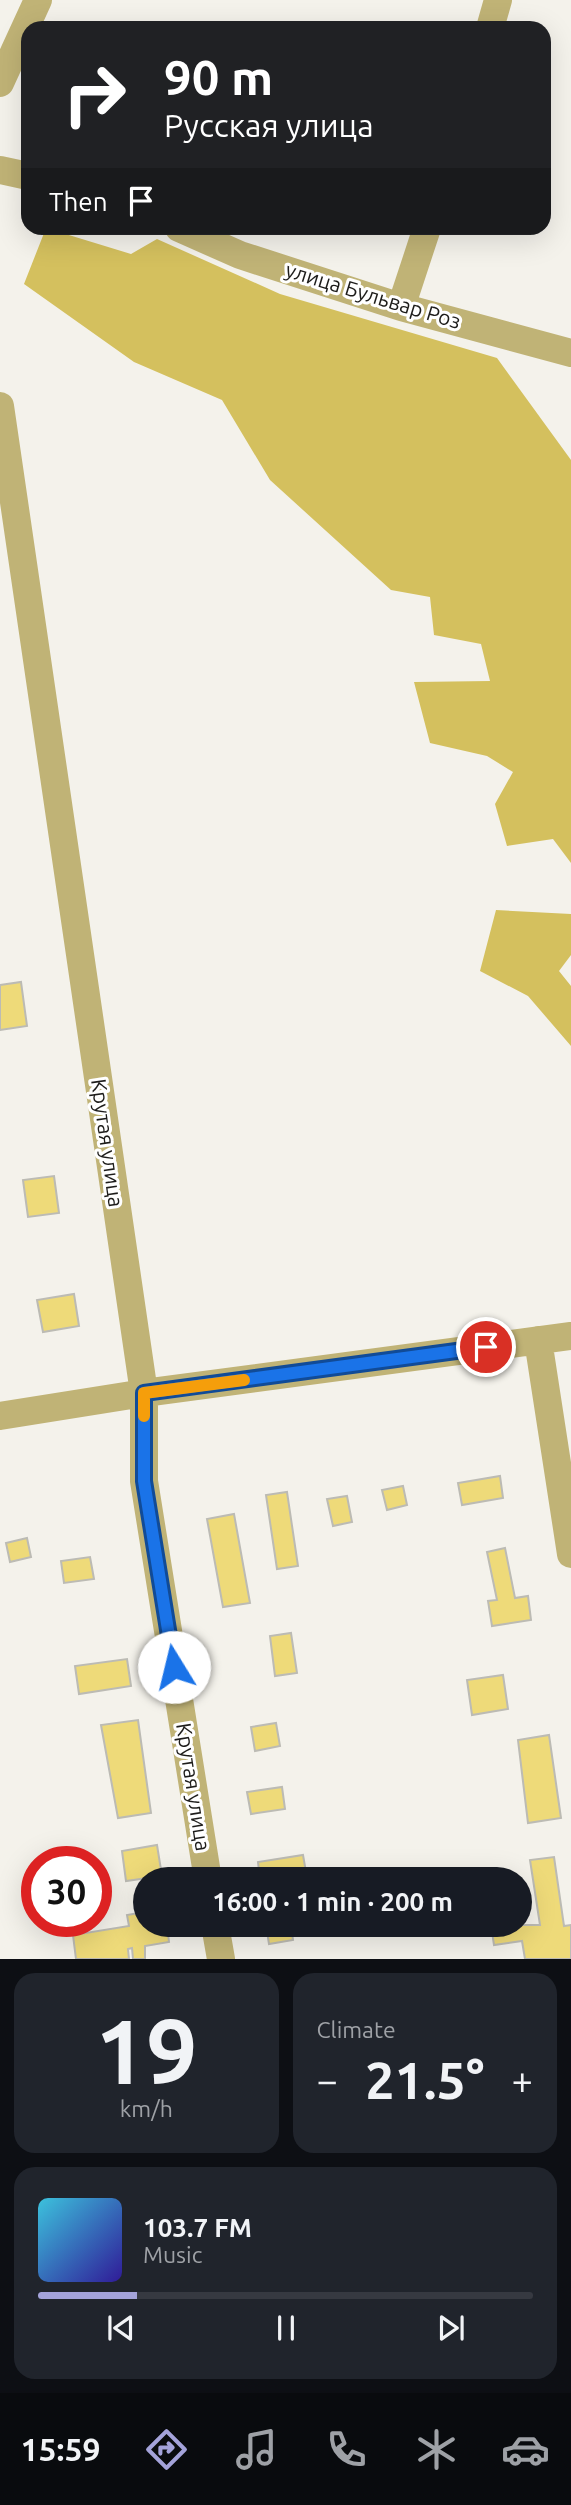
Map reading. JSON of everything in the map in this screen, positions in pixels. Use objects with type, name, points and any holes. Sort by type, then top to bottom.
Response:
[{"type":"street","points":[[28,21],[38,0]]},
{"type":"street","points":[[492,21],[498,0]]},
{"type":"street","points":[[0,83],[21,37]]},
{"type":"street","points":[[0,170],[21,174]]},
{"type":"street","name":"улица Бульвар Роз","points":[[194,235],[240,256],[401,307],[571,353]]},
{"type":"street","points":[[401,307],[425,235]]},
{"type":"street","name":"Крутая улица","points":[[0,406],[144,1393],[144,1481],[206,1867]]},
{"type":"street","points":[[0,1416],[144,1393],[571,1336]]},
{"type":"street","points":[[538,1340],[571,1554]]},
{"type":"street","points":[[217,1937],[221,1959]]},
{"type":"shaded area","points":[[43,235],[69,235],[131,254],[157,239],[280,294],[497,358],[571,460],[571,863],[553,839],[507,846],[495,804],[513,772],[487,756],[430,743],[414,682],[490,681],[481,644],[434,635],[430,597],[391,590],[270,480],[222,400],[134,362],[24,284]]},
{"type":"shaded area","points":[[496,910],[571,914],[571,955],[559,971],[571,986],[571,1046],[528,996],[480,971]]},
{"type":"building","points":[[21,982],[27,1026],[0,1030],[0,985]]},
{"type":"building","points":[[54,1176],[59,1213],[28,1217],[23,1180]]},
{"type":"building","points":[[74,1294],[79,1326],[43,1332],[37,1300]]},
{"type":"building","points":[[500,1476],[503,1498],[462,1505],[458,1483]]},
{"type":"building","points":[[403,1486],[407,1505],[387,1510],[382,1490]]},
{"type":"building","points":[[287,1492],[298,1566],[277,1569],[266,1495]]},
{"type":"building","points":[[347,1496],[352,1522],[333,1526],[327,1499]]},
{"type":"building","points":[[234,1514],[250,1603],[223,1607],[207,1519]]},
{"type":"building","points":[[27,1538],[31,1557],[10,1562],[6,1543]]},
{"type":"building","points":[[505,1548],[515,1598],[528,1596],[531,1620],[492,1626],[488,1601],[497,1600],[487,1552]]},
{"type":"building","points":[[90,1557],[94,1579],[64,1583],[61,1561]]},
{"type":"building","points":[[291,1633],[297,1673],[275,1676],[270,1636]]},
{"type":"building","points":[[127,1659],[131,1686],[79,1694],[75,1666]]},
{"type":"building","points":[[503,1675],[508,1709],[472,1715],[467,1680]]},
{"type":"building","points":[[138,1720],[151,1813],[118,1818],[101,1725]]},
{"type":"building","points":[[276,1723],[280,1746],[255,1751],[251,1727]]},
{"type":"building","points":[[549,1735],[561,1818],[528,1823],[518,1740]]},
{"type":"building","points":[[282,1787],[285,1809],[251,1814],[247,1792]]},
{"type":"building","points":[[157,1845],[161,1867],[133,1867],[133,1880],[126,1881],[122,1851]]},
{"type":"building","points":[[303,1855],[305,1867],[259,1867],[258,1862]]},
{"type":"building","points":[[554,1857],[564,1926],[571,1925],[571,1959],[525,1959],[522,1941],[494,1945],[493,1937],[532,1937],[532,1925],[540,1925],[530,1860]]},
{"type":"building","points":[[133,1914],[133,1937],[168,1937],[169,1942],[145,1946],[145,1959],[133,1959],[132,1948],[128,1949],[129,1959],[76,1959],[73,1937],[112,1937],[112,1929],[129,1926],[127,1915]]},
{"type":"building","points":[[268,1937],[293,1937],[293,1940],[269,1944]]},
{"type":"slow traffic","points":[[144,1416],[144,1393],[244,1380]]},
{"type":"route","points":[[174,1667],[144,1481],[144,1393],[486,1347]]}]
